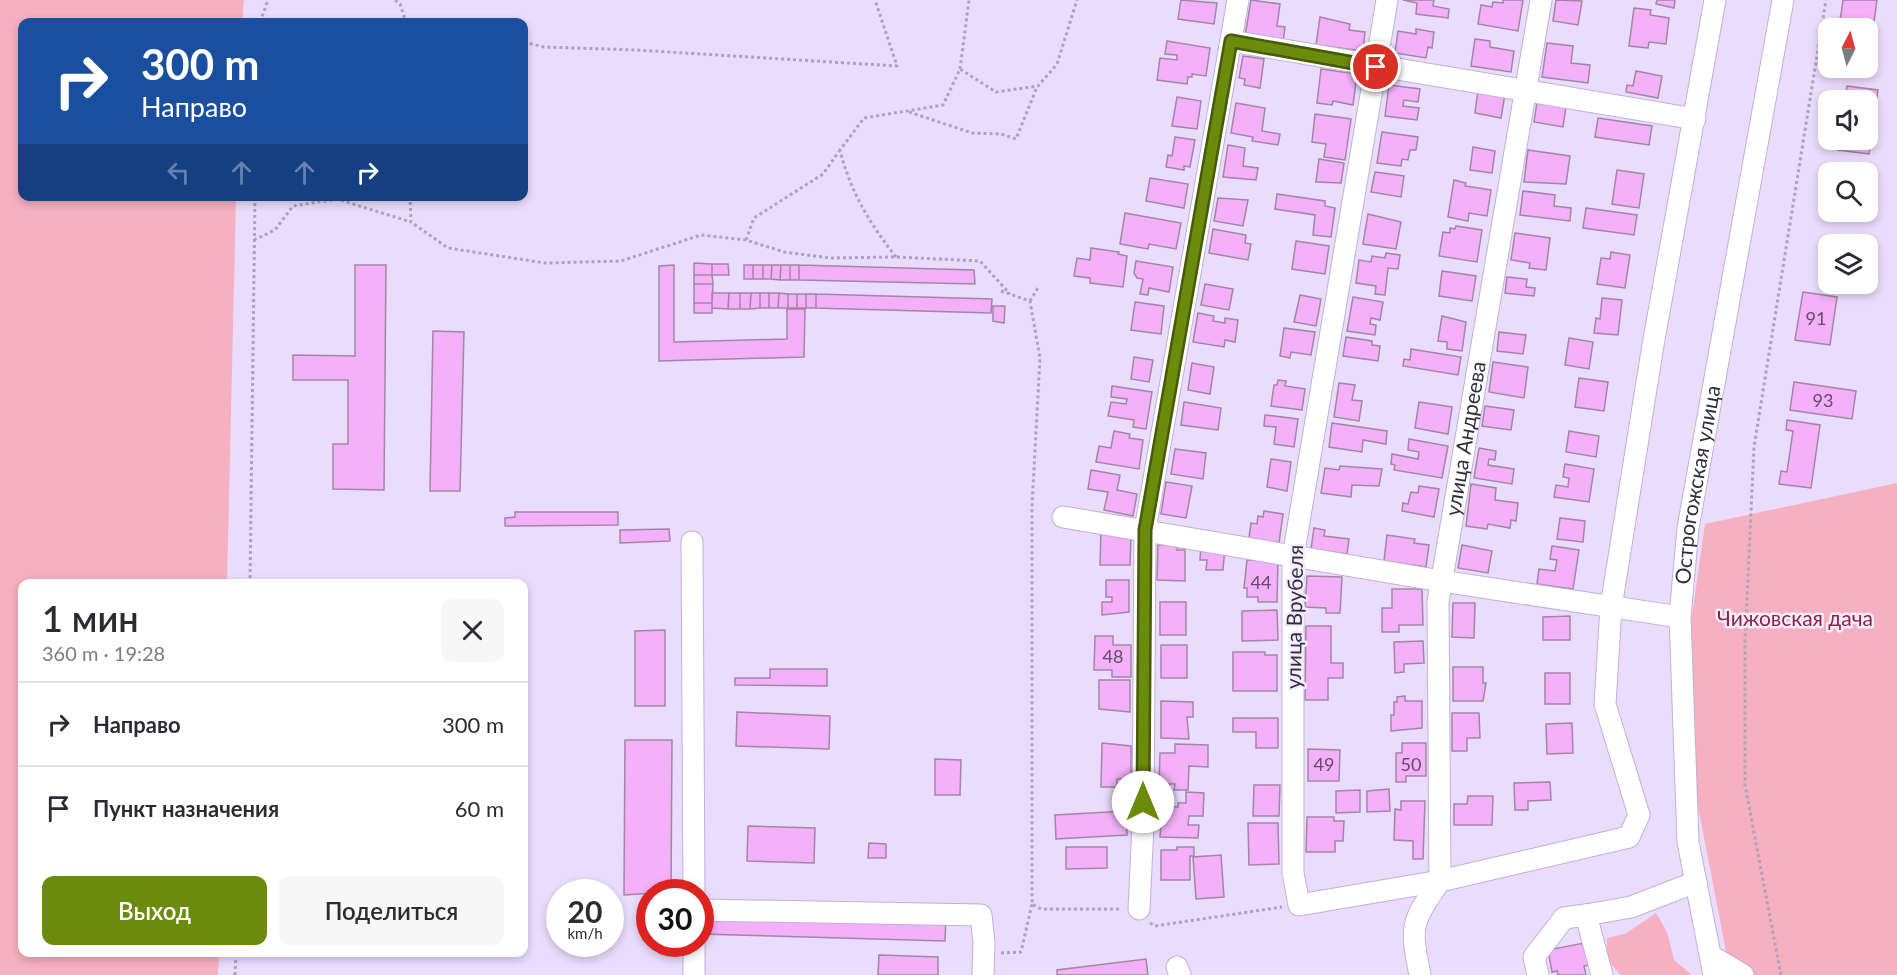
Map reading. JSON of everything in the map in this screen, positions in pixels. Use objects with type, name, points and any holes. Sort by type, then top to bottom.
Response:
[{"type":"street","points":[[1139,909],[1143,825],[1145,530],[1238,0]]},
{"type":"street","name":"улица Врубеля","points":[[1299,905],[1293,873],[1293,557],[1387,0]]},
{"type":"street","name":"улица Андреева","points":[[1440,881],[1438,602],[1541,0]]},
{"type":"street","points":[[1299,905],[1440,881],[1629,837],[1640,815],[1605,704],[1611,607],[1653,345],[1715,0]]},
{"type":"street","name":"Острогожская улица","points":[[1712,965],[1688,842],[1685,811],[1680,617],[1692,505],[1783,0]]},
{"type":"street","points":[[1231,41],[1695,119]]},
{"type":"street","points":[[1063,517],[1441,581],[1680,617]]},
{"type":"street","points":[[692,542],[694,879]]},
{"type":"street","points":[[1420,975],[1412,934],[1421,909],[1440,881]]},
{"type":"street","points":[[1538,975],[1534,957],[1564,918],[1631,907],[1696,882]]},
{"type":"street","points":[[714,910],[981,915],[983,965]]},
{"type":"street","points":[[1586,915],[1602,975]]},
{"type":"street","points":[[694,957],[694,975]]},
{"type":"street","points":[[1712,965],[1743,975]]},
{"type":"path","points":[[261,18],[268,0]]},
{"type":"path","points":[[396,0],[404,18]]},
{"type":"path","points":[[528,43],[544,47],[636,50],[897,66],[875,0]]},
{"type":"path","points":[[746,240],[754,218],[824,174],[864,118],[943,105],[960,69],[969,0]]},
{"type":"path","points":[[908,111],[972,134],[1001,134],[1016,139],[1038,86],[1057,64],[1077,0]]},
{"type":"path","points":[[1781,975],[1745,785],[1745,631],[1754,447],[1826,0]]},
{"type":"path","points":[[960,69],[996,92],[1038,86]]},
{"type":"path","points":[[840,150],[847,180],[874,229],[896,257]]},
{"type":"path","points":[[250,579],[255,201]]},
{"type":"path","points":[[254,240],[275,230],[293,206],[324,201]]},
{"type":"path","points":[[343,201],[411,222],[448,249],[545,263],[621,261],[701,235],[746,240],[784,252],[830,258],[896,257],[980,261],[1011,295]]},
{"type":"path","points":[[410,201],[411,222]]},
{"type":"path","points":[[983,965],[1021,952],[1032,903],[1032,507],[1040,358],[1030,301],[1039,286]]},
{"type":"path","points":[[1001,291],[1030,301]]},
{"type":"path","points":[[1032,903],[1041,909],[1139,909],[1144,920],[1155,926],[1299,905]]},
{"type":"path","points":[[235,975],[236,957]]},
{"type":"green space","points":[[0,0],[244,0],[242,18],[18,18],[18,201],[236,201],[227,579],[18,579],[18,957],[219,957],[218,975],[0,975]]},
{"type":"green space","name":"Чижовская дача","points":[[1897,483],[1897,975],[1751,975],[1728,962],[1697,801],[1691,623],[1705,524]]},
{"type":"green space","points":[[1656,913],[1667,932],[1674,960],[1692,975],[1621,975],[1607,960],[1607,938],[1625,934]]},
{"type":"building","points":[[1181,0],[1217,3],[1214,24],[1178,19]]},
{"type":"building","points":[[1251,0],[1280,4],[1277,26],[1285,27],[1283,42],[1245,36]]},
{"type":"building","points":[[1403,0],[1434,0],[1433,6],[1449,9],[1448,18],[1416,14],[1417,3]]},
{"type":"building","points":[[1503,0],[1523,0],[1518,31],[1478,24],[1481,5],[1492,7],[1493,2],[1503,3]]},
{"type":"building","points":[[1556,0],[1582,1],[1578,25],[1553,21]]},
{"type":"building","points":[[1657,0],[1675,0],[1674,8],[1656,4]]},
{"type":"building","points":[[1843,0],[1877,0],[1875,18],[1840,18]]},
{"type":"building","points":[[1634,8],[1651,10],[1650,15],[1669,18],[1666,44],[1649,42],[1648,48],[1629,46]]},
{"type":"building","points":[[1320,17],[1350,24],[1349,30],[1365,32],[1363,51],[1316,45]]},
{"type":"building","points":[[1416,29],[1434,32],[1432,48],[1428,47],[1426,58],[1395,53],[1398,31],[1416,34]]},
{"type":"building","points":[[1475,39],[1490,41],[1490,47],[1514,51],[1511,72],[1471,66]]},
{"type":"building","points":[[1167,41],[1210,48],[1206,76],[1192,74],[1192,77],[1188,77],[1187,84],[1157,80],[1160,58],[1177,60],[1177,55],[1165,54]]},
{"type":"building","points":[[1547,43],[1573,46],[1571,63],[1590,65],[1588,83],[1542,77]]},
{"type":"building","points":[[1243,56],[1264,59],[1260,88],[1244,85],[1245,79],[1239,78]]},
{"type":"building","points":[[1321,69],[1357,74],[1353,105],[1333,101],[1332,105],[1317,103]]},
{"type":"building","points":[[1636,71],[1662,76],[1658,98],[1626,92],[1627,85],[1633,86]]},
{"type":"building","points":[[1389,85],[1420,89],[1418,102],[1404,100],[1403,106],[1419,108],[1417,120],[1385,116]]},
{"type":"building","points":[[1847,86],[1878,90],[1846,90]]},
{"type":"building","points":[[1478,90],[1505,94],[1501,118],[1475,113]]},
{"type":"building","points":[[1177,97],[1201,101],[1197,129],[1172,126]]},
{"type":"building","points":[[1537,102],[1566,106],[1563,127],[1534,122]]},
{"type":"building","points":[[1236,103],[1265,108],[1262,131],[1280,134],[1278,145],[1252,141],[1253,137],[1231,133]]},
{"type":"building","points":[[1315,114],[1351,119],[1345,160],[1324,157],[1326,144],[1312,142]]},
{"type":"building","points":[[1598,118],[1652,126],[1649,145],[1595,137]]},
{"type":"building","points":[[1382,132],[1418,137],[1416,150],[1410,150],[1408,160],[1402,159],[1401,166],[1377,163]]},
{"type":"building","points":[[1175,137],[1195,140],[1190,167],[1184,166],[1184,170],[1166,167],[1168,155],[1172,156]]},
{"type":"building","points":[[1228,145],[1245,148],[1243,166],[1258,168],[1256,180],[1223,177]]},
{"type":"building","points":[[1473,147],[1495,151],[1492,173],[1470,170]]},
{"type":"building","points":[[1528,150],[1570,156],[1566,184],[1524,182]]},
{"type":"building","points":[[1838,150],[1870,150],[1869,154]]},
{"type":"building","points":[[1319,159],[1344,163],[1341,183],[1316,182]]},
{"type":"building","points":[[1617,170],[1644,174],[1639,208],[1612,204]]},
{"type":"building","points":[[1375,172],[1404,176],[1401,197],[1371,192]]},
{"type":"building","points":[[1150,178],[1188,184],[1184,208],[1146,201]]},
{"type":"building","points":[[1454,180],[1466,183],[1465,186],[1491,190],[1487,216],[1469,213],[1468,221],[1448,217]]},
{"type":"building","points":[[1523,191],[1555,195],[1554,206],[1571,208],[1570,221],[1520,215]]},
{"type":"building","points":[[1277,194],[1325,201],[1325,206],[1335,208],[1331,237],[1313,235],[1315,215],[1275,209]]},
{"type":"building","points":[[1218,198],[1248,200],[1243,226],[1214,221]]},
{"type":"building","points":[[1586,208],[1637,215],[1634,235],[1583,228]]},
{"type":"building","points":[[1125,213],[1181,223],[1176,249],[1149,244],[1148,249],[1120,244]]},
{"type":"building","points":[[1368,214],[1401,222],[1396,249],[1363,244]]},
{"type":"building","points":[[1456,226],[1482,230],[1477,262],[1439,256],[1443,232],[1450,233],[1450,228],[1455,229]]},
{"type":"building","points":[[1213,229],[1246,235],[1245,243],[1251,244],[1248,260],[1209,253]]},
{"type":"building","points":[[1515,233],[1550,238],[1546,270],[1529,268],[1530,263],[1511,260]]},
{"type":"building","points":[[1296,241],[1329,246],[1325,274],[1292,269]]},
{"type":"building","points":[[1091,248],[1119,252],[1118,254],[1127,256],[1123,287],[1090,283],[1090,278],[1074,276],[1077,258],[1090,260]]},
{"type":"building","points":[[1611,252],[1630,255],[1625,288],[1597,284],[1601,258],[1610,259]]},
{"type":"building","points":[[1386,253],[1400,255],[1398,269],[1388,268],[1385,295],[1375,294],[1376,286],[1356,283],[1359,260],[1371,262],[1372,256],[1385,258]]},
{"type":"building","points":[[1136,261],[1173,267],[1169,292],[1149,288],[1148,295],[1140,294],[1143,279],[1137,278],[1134,273]]},
{"type":"building","points":[[694,263],[712,264],[712,275],[694,275]]},
{"type":"building","points":[[712,264],[728,264],[729,275],[712,275]]},
{"type":"building","points":[[355,265],[386,265],[384,490],[333,489],[333,444],[348,444],[348,380],[293,380],[293,355],[355,356]]},
{"type":"building","points":[[674,265],[674,342],[787,339],[787,309],[805,309],[804,357],[659,361],[659,266]]},
{"type":"building","points":[[744,265],[753,265],[753,279],[744,279]]},
{"type":"building","points":[[753,265],[763,265],[763,279],[753,279]]},
{"type":"building","points":[[763,265],[772,265],[771,279],[763,279]]},
{"type":"building","points":[[772,265],[781,265],[780,280],[771,279]]},
{"type":"building","points":[[781,265],[790,265],[790,280],[780,280]]},
{"type":"building","points":[[790,265],[799,265],[799,280],[790,280]]},
{"type":"building","points":[[799,265],[974,270],[975,284],[799,280]]},
{"type":"building","points":[[1442,271],[1476,276],[1472,301],[1439,296]]},
{"type":"building","points":[[694,275],[712,275],[713,284],[694,284]]},
{"type":"building","points":[[1507,277],[1527,279],[1526,287],[1535,288],[1534,296],[1505,293]]},
{"type":"building","points":[[694,284],[713,284],[712,303],[694,303]]},
{"type":"building","points":[[1205,284],[1233,289],[1229,310],[1201,305]]},
{"type":"building","points":[[1803,292],[1837,297],[1830,345],[1795,340]]},
{"type":"building","points":[[712,293],[729,293],[728,309],[712,308]]},
{"type":"building","points":[[729,293],[740,293],[740,309],[728,309]]},
{"type":"building","points":[[740,293],[751,293],[750,309],[740,309]]},
{"type":"building","points":[[751,293],[760,293],[760,308],[750,309]]},
{"type":"building","points":[[760,293],[769,293],[769,308],[760,308]]},
{"type":"building","points":[[769,293],[779,293],[778,308],[769,308]]},
{"type":"building","points":[[779,293],[788,294],[788,308],[778,308]]},
{"type":"building","points":[[788,294],[797,294],[797,308],[788,308]]},
{"type":"building","points":[[797,294],[806,294],[806,308],[797,308]]},
{"type":"building","points":[[806,294],[816,294],[816,308],[806,308]]},
{"type":"building","points":[[816,294],[992,299],[991,313],[816,308]]},
{"type":"building","points":[[1300,295],[1321,299],[1316,326],[1294,322]]},
{"type":"building","points":[[1353,297],[1383,302],[1380,320],[1371,318],[1370,324],[1376,325],[1375,335],[1347,331]]},
{"type":"building","points":[[1602,298],[1622,300],[1618,335],[1594,333],[1596,318],[1600,319]]},
{"type":"building","points":[[1135,302],[1164,306],[1161,334],[1131,330]]},
{"type":"building","points":[[694,303],[712,303],[712,313],[694,313]]},
{"type":"building","points":[[993,306],[1005,306],[1004,323],[993,321]]},
{"type":"building","points":[[1198,313],[1214,316],[1213,321],[1225,323],[1225,318],[1238,320],[1235,342],[1225,340],[1224,347],[1193,342]]},
{"type":"building","points":[[1442,316],[1466,322],[1462,351],[1447,349],[1447,342],[1438,341]]},
{"type":"building","points":[[1284,328],[1315,332],[1311,355],[1291,352],[1290,358],[1280,356]]},
{"type":"building","points":[[433,331],[464,332],[460,491],[430,491]]},
{"type":"building","points":[[1499,332],[1526,335],[1523,354],[1497,351]]},
{"type":"building","points":[[1346,337],[1372,341],[1372,345],[1380,346],[1378,361],[1343,356]]},
{"type":"building","points":[[1569,338],[1593,342],[1589,369],[1565,365]]},
{"type":"building","points":[[1411,349],[1461,357],[1458,375],[1403,366],[1404,359],[1410,360]]},
{"type":"building","points":[[1134,357],[1153,360],[1149,382],[1131,379]]},
{"type":"building","points":[[1493,362],[1528,367],[1524,398],[1489,392]]},
{"type":"building","points":[[1192,363],[1214,367],[1210,394],[1188,390]]},
{"type":"building","points":[[1579,378],[1608,382],[1604,411],[1575,407]]},
{"type":"building","points":[[1278,380],[1286,381],[1285,386],[1305,389],[1302,410],[1271,406],[1274,385],[1277,385]]},
{"type":"building","points":[[1794,382],[1856,391],[1852,419],[1790,410]]},
{"type":"building","points":[[1339,383],[1355,385],[1352,400],[1362,401],[1359,421],[1334,417]]},
{"type":"building","points":[[1112,386],[1152,392],[1146,429],[1133,427],[1134,420],[1108,416],[1111,402],[1126,404],[1127,399],[1111,397]]},
{"type":"building","points":[[1184,402],[1221,408],[1218,430],[1181,425]]},
{"type":"building","points":[[1419,402],[1452,407],[1448,434],[1415,428]]},
{"type":"building","points":[[1485,406],[1514,410],[1511,430],[1482,426]]},
{"type":"building","points":[[1265,415],[1298,419],[1294,447],[1274,444],[1276,427],[1264,426]]},
{"type":"building","points":[[1787,420],[1820,425],[1811,488],[1779,484],[1781,471],[1787,472],[1793,431],[1786,430]]},
{"type":"building","points":[[1332,423],[1387,431],[1386,444],[1363,440],[1362,452],[1329,447]]},
{"type":"building","points":[[1114,431],[1130,434],[1129,438],[1143,440],[1139,469],[1096,462],[1099,446],[1111,448]]},
{"type":"building","points":[[1569,431],[1599,436],[1596,457],[1566,452]]},
{"type":"building","points":[[1409,439],[1448,446],[1442,478],[1394,470],[1395,465],[1391,464],[1392,454],[1418,459],[1419,452],[1408,450]]},
{"type":"building","points":[[1479,448],[1496,451],[1495,460],[1489,459],[1488,465],[1514,469],[1512,484],[1474,478]]},
{"type":"building","points":[[1175,449],[1206,453],[1203,479],[1171,474]]},
{"type":"building","points":[[1271,459],[1291,462],[1287,491],[1267,487]]},
{"type":"building","points":[[1565,464],[1594,469],[1589,502],[1554,497],[1556,485],[1568,487],[1569,478],[1563,477]]},
{"type":"building","points":[[1340,466],[1382,469],[1379,486],[1352,485],[1351,497],[1321,493],[1325,468],[1339,470]]},
{"type":"building","points":[[1091,470],[1120,475],[1117,490],[1137,494],[1133,516],[1104,510],[1108,492],[1088,489]]},
{"type":"building","points":[[1166,482],[1192,486],[1186,518],[1161,514]]},
{"type":"building","points":[[1471,484],[1496,488],[1495,500],[1518,503],[1516,521],[1511,520],[1510,528],[1488,524],[1487,529],[1466,526]]},
{"type":"building","points":[[1419,486],[1439,489],[1434,517],[1402,511],[1403,503],[1408,504],[1411,492],[1418,493]]},
{"type":"building","points":[[1264,511],[1283,514],[1279,543],[1249,538],[1251,523],[1257,524],[1258,516],[1263,517]]},
{"type":"building","points":[[515,512],[618,512],[618,525],[505,526],[505,518],[515,517]]},
{"type":"building","points":[[1560,518],[1585,521],[1583,542],[1557,539]]},
{"type":"building","points":[[1314,528],[1325,530],[1324,536],[1349,539],[1347,554],[1311,549]]},
{"type":"building","points":[[669,529],[670,541],[620,543],[620,530]]},
{"type":"building","points":[[1101,529],[1131,534],[1130,565],[1100,565]]},
{"type":"building","points":[[1387,535],[1415,539],[1414,543],[1429,545],[1426,567],[1384,561]]},
{"type":"building","points":[[1158,545],[1178,545],[1177,550],[1185,550],[1185,581],[1157,580]]},
{"type":"building","points":[[1201,545],[1225,546],[1223,570],[1206,570],[1207,560],[1200,560]]},
{"type":"building","points":[[1462,545],[1492,551],[1488,573],[1458,568]]},
{"type":"building","points":[[1552,546],[1579,550],[1573,589],[1537,584],[1539,569],[1555,571],[1557,560],[1550,559]]},
{"type":"building","points":[[1247,560],[1278,560],[1277,602],[1258,602],[1258,597],[1247,597],[1247,588],[1244,588]]},
{"type":"building","points":[[1307,576],[1342,577],[1340,613],[1326,613],[1326,608],[1305,607]]},
{"type":"building","points":[[1106,580],[1129,580],[1129,612],[1102,615],[1102,602],[1112,602],[1112,597],[1106,597]]},
{"type":"building","points":[[1392,589],[1422,589],[1423,625],[1399,625],[1399,632],[1382,632],[1382,608],[1392,608]]},
{"type":"building","points":[[1160,602],[1186,602],[1186,635],[1160,635]]},
{"type":"building","points":[[1453,603],[1475,603],[1474,638],[1452,637]]},
{"type":"building","points":[[1277,610],[1278,640],[1242,641],[1242,611]]},
{"type":"building","points":[[1570,616],[1570,640],[1543,640],[1543,617]]},
{"type":"building","points":[[1306,626],[1331,626],[1331,663],[1343,663],[1343,678],[1328,678],[1328,700],[1305,700]]},
{"type":"building","points":[[665,630],[665,706],[635,706],[635,631]]},
{"type":"building","points":[[1095,636],[1113,636],[1113,645],[1131,645],[1131,677],[1112,677],[1112,670],[1094,670]]},
{"type":"building","points":[[1423,641],[1424,663],[1404,664],[1404,672],[1395,673],[1394,642]]},
{"type":"building","points":[[1161,645],[1187,645],[1187,678],[1161,678]]},
{"type":"building","points":[[1233,652],[1265,652],[1265,655],[1277,655],[1277,691],[1233,691]]},
{"type":"building","points":[[1453,667],[1483,667],[1483,683],[1486,683],[1483,701],[1453,701]]},
{"type":"building","points":[[770,669],[827,669],[827,686],[735,685],[735,678],[770,678]]},
{"type":"building","points":[[1545,673],[1570,673],[1570,704],[1545,704]]},
{"type":"building","points":[[1099,680],[1130,680],[1130,712],[1099,709]]},
{"type":"building","points":[[1405,696],[1405,701],[1422,701],[1422,728],[1391,731],[1394,702],[1397,702],[1397,697]]},
{"type":"building","points":[[1161,701],[1193,702],[1193,717],[1187,717],[1189,739],[1161,738]]},
{"type":"building","points":[[737,712],[830,716],[829,749],[736,746]]},
{"type":"building","points":[[1452,713],[1479,713],[1480,738],[1467,738],[1467,751],[1452,751]]},
{"type":"building","points":[[1233,718],[1278,718],[1278,748],[1256,748],[1256,732],[1233,732]]},
{"type":"building","points":[[1572,723],[1573,753],[1547,754],[1546,724]]},
{"type":"building","points":[[625,740],[672,740],[671,879],[636,879],[636,894],[624,895]]},
{"type":"building","points":[[1102,743],[1131,746],[1131,779],[1117,779],[1117,787],[1101,787]]},
{"type":"building","points":[[1402,743],[1426,743],[1426,776],[1406,776],[1406,782],[1396,782],[1396,753],[1402,753]]},
{"type":"building","points":[[1175,744],[1208,745],[1208,767],[1189,766],[1188,790],[1174,790],[1175,784],[1159,784],[1160,753],[1175,753]]},
{"type":"building","points":[[1308,749],[1340,750],[1339,781],[1308,781]]},
{"type":"building","points":[[935,759],[961,760],[960,795],[935,795]]},
{"type":"building","points":[[1550,782],[1551,800],[1528,801],[1528,810],[1515,810],[1514,783]]},
{"type":"building","points":[[1254,785],[1280,785],[1279,816],[1253,816]]},
{"type":"building","points":[[1389,789],[1390,811],[1367,812],[1367,791]]},
{"type":"building","points":[[1360,790],[1360,812],[1336,813],[1336,791]]},
{"type":"building","points":[[1186,792],[1204,793],[1203,816],[1189,816],[1188,825],[1199,825],[1198,838],[1160,837],[1162,806],[1178,807],[1178,803],[1186,803]]},
{"type":"building","points":[[1468,796],[1493,796],[1492,825],[1454,825],[1454,804],[1467,804]]},
{"type":"building","points":[[1401,801],[1425,801],[1423,859],[1413,859],[1413,841],[1394,840],[1395,809],[1401,810]]},
{"type":"building","points":[[1126,811],[1127,835],[1056,839],[1055,815]]},
{"type":"building","points":[[1307,817],[1334,817],[1334,821],[1344,821],[1343,841],[1335,841],[1335,852],[1306,852]]},
{"type":"building","points":[[1248,823],[1278,823],[1279,864],[1249,865]]},
{"type":"building","points":[[748,826],[815,828],[814,863],[747,861]]},
{"type":"building","points":[[869,843],[886,844],[886,858],[868,858]]},
{"type":"building","points":[[1066,847],[1107,847],[1107,868],[1066,869]]},
{"type":"building","points":[[1177,847],[1194,847],[1194,856],[1190,856],[1190,880],[1161,880],[1161,850],[1177,850]]},
{"type":"building","points":[[1221,855],[1224,897],[1196,899],[1193,857]]},
{"type":"building","points":[[714,909],[946,916],[945,941],[714,934]]},
{"type":"building","points":[[1584,943],[1589,965],[1584,966],[1586,975],[1558,975],[1557,971],[1552,972],[1548,950]]},
{"type":"building","points":[[879,955],[938,957],[938,975],[878,975]]},
{"type":"building","points":[[1146,959],[1148,975],[1057,975],[1057,970]]},
{"type":"route","points":[[1143,802],[1145,530],[1231,41],[1376,67]]}]
